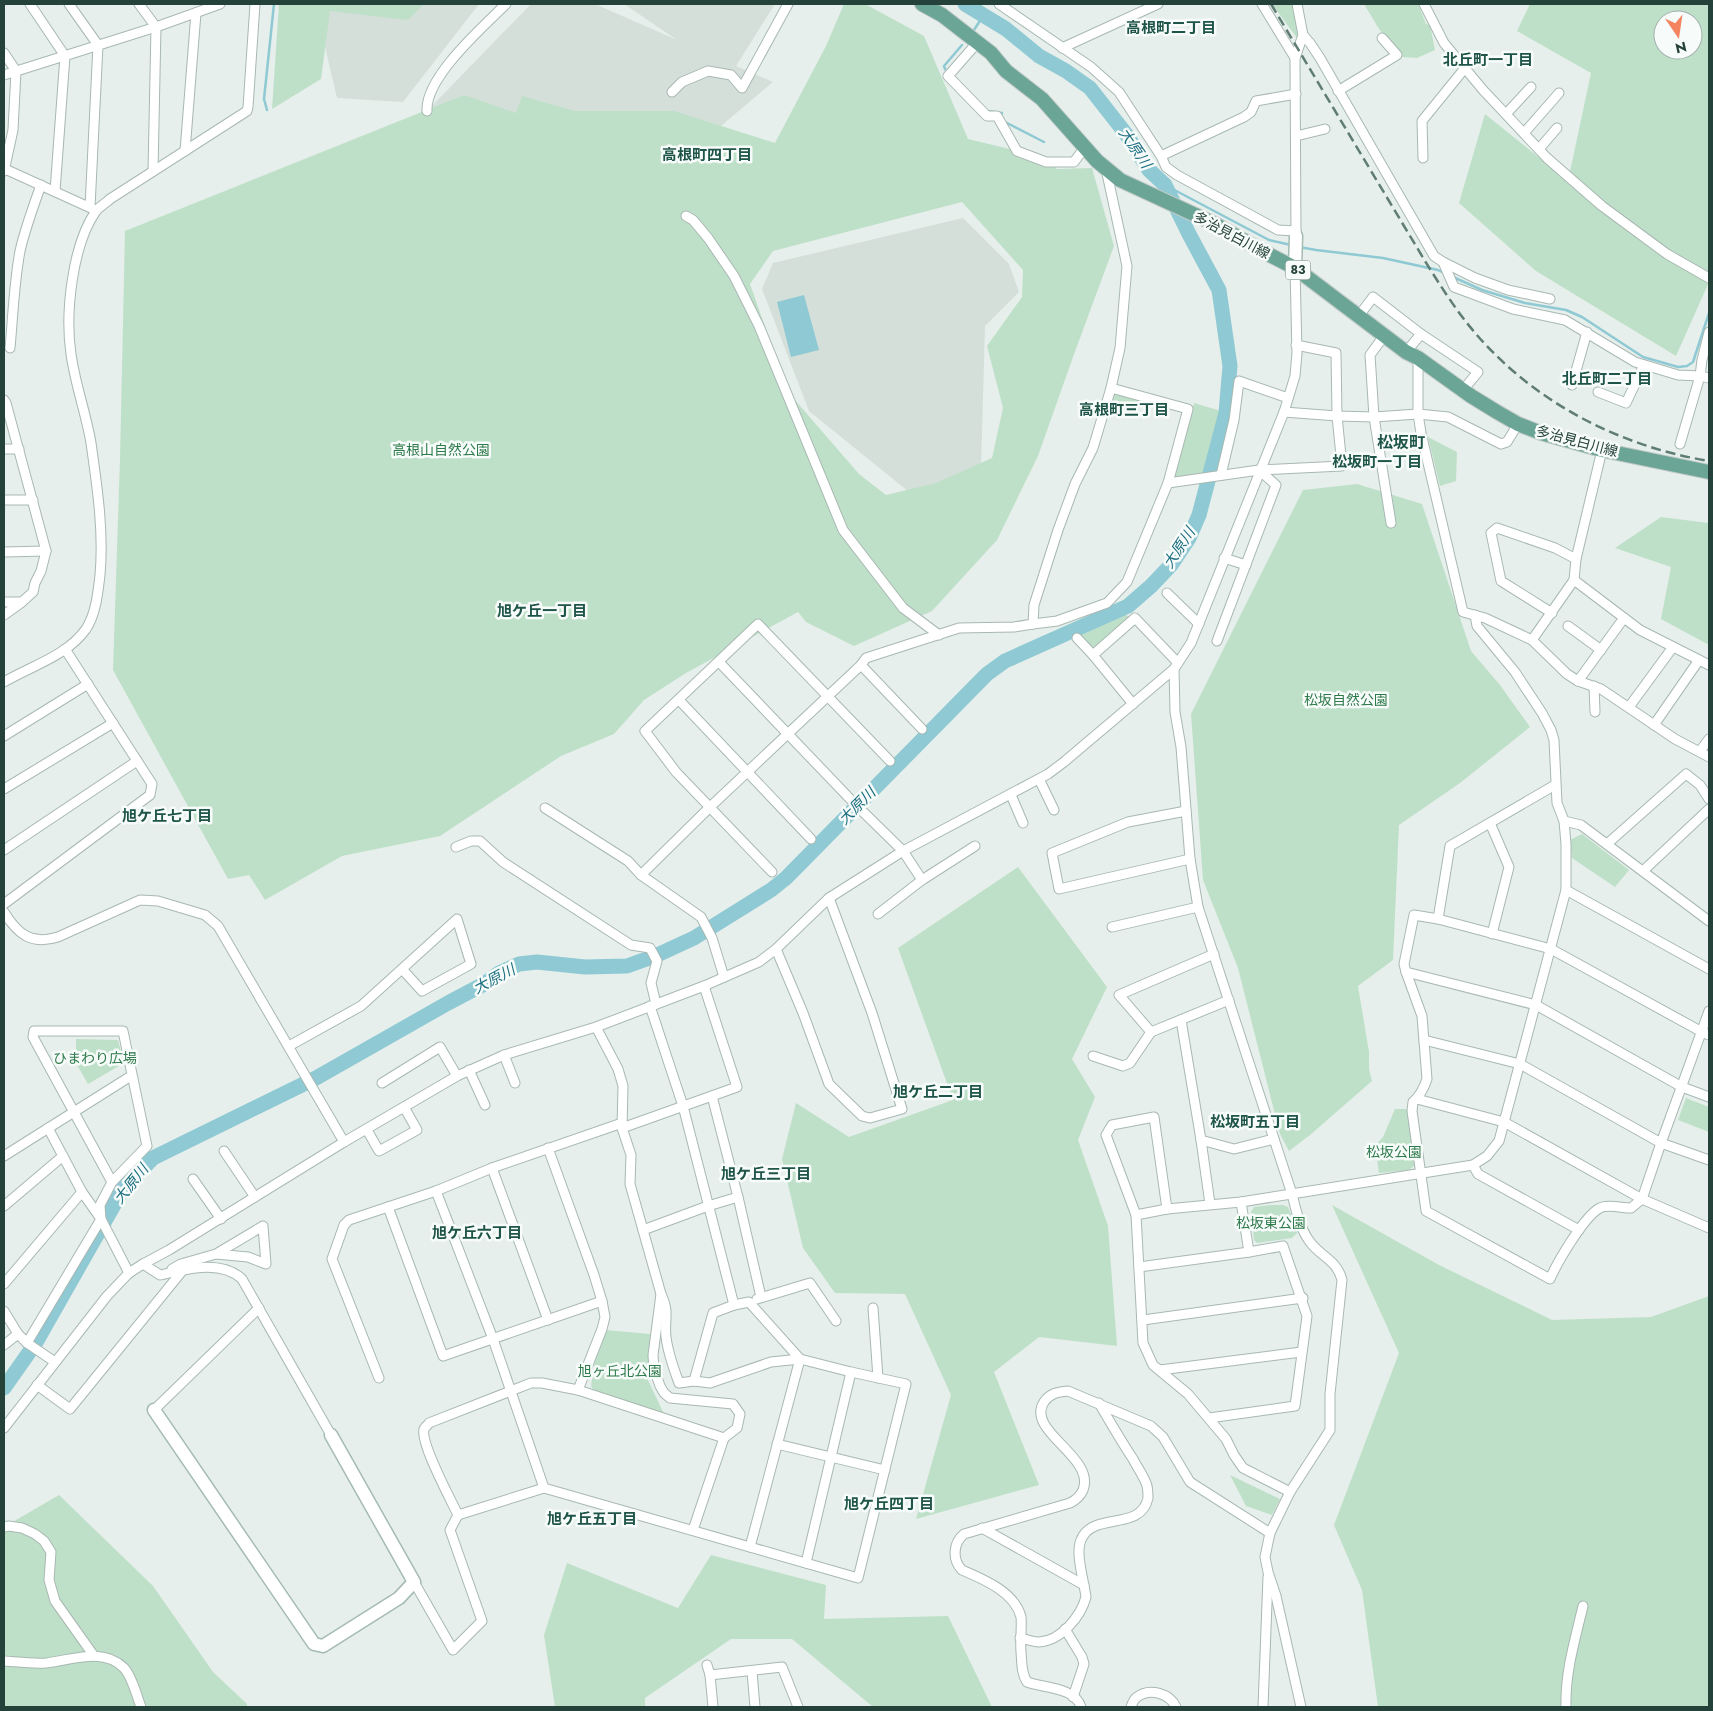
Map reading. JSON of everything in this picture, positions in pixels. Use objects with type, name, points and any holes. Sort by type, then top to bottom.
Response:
[{"type":"main road","name":"多治見白川線","points":[[922,4],[942,15],[991,52],[1006,71],[1042,99],[1106,169],[1120,180],[1216,224],[1295,268],[1384,336],[1463,390],[1518,424],[1541,433],[1602,450],[1709,472]]},
{"type":"street","points":[[30,4],[65,56],[55,191]]},
{"type":"street","points":[[4,682],[65,649],[87,628],[95,606],[101,560],[100,520],[90,441],[72,363],[69,333],[71,291],[75,266],[93,209],[98,45],[69,4]]},
{"type":"street","points":[[139,4],[156,27],[153,171]]},
{"type":"street","points":[[4,75],[156,27],[220,4]]},
{"type":"street","points":[[93,209],[247,111],[256,4]]},
{"type":"street","points":[[427,111],[427,105],[435,83],[448,64],[506,4]]},
{"type":"street","points":[[672,92],[682,82],[708,71],[731,75],[742,88],[788,4]]},
{"type":"street","points":[[999,4],[1091,67],[1119,92],[1161,156],[1166,167],[1177,175],[1278,230],[1296,234]]},
{"type":"street","points":[[1062,48],[1158,4]]},
{"type":"street","points":[[1262,4],[1296,58]]},
{"type":"street","points":[[1297,4],[1303,35],[1315,50],[1434,256],[1475,278],[1500,287],[1550,299]]},
{"type":"street","points":[[1424,4],[1444,43],[1547,158],[1602,206],[1668,254],[1709,278]]},
{"type":"street","points":[[185,151],[196,13]]},
{"type":"street","points":[[4,1428],[107,1296],[129,1272],[221,1219],[344,1142],[456,1076],[504,1055],[596,1027],[704,986],[759,962],[776,949],[829,898],[903,852],[1011,795],[1064,762],[1176,666],[1199,624],[1259,470],[1284,412],[1295,376],[1297,353],[1295,268],[1296,58],[1303,35]]},
{"type":"street","points":[[1338,91],[1397,55],[1382,38]]},
{"type":"street","points":[[977,43],[948,76],[987,116],[997,116],[1017,151],[1046,162],[1074,162],[1085,147]]},
{"type":"street","points":[[4,54],[16,71],[4,170],[93,209]]},
{"type":"street","points":[[1423,158],[1422,121],[1465,68]]},
{"type":"street","points":[[1506,114],[1530,87]]},
{"type":"street","points":[[1524,133],[1559,93]]},
{"type":"street","points":[[1161,156],[1244,117],[1251,112],[1256,101],[1296,94]]},
{"type":"street","points":[[1539,149],[1557,128]]},
{"type":"street","points":[[1296,136],[1325,129]]},
{"type":"street","points":[[1033,624],[1034,605],[1075,484],[1093,448],[1111,388],[1120,348],[1128,266],[1106,169]]},
{"type":"street","points":[[10,348],[20,250],[41,185]]},
{"type":"street","points":[[686,216],[693,220],[708,238],[734,276],[759,326],[843,530],[903,608],[939,635]]},
{"type":"street","points":[[1443,262],[1454,288],[1513,309],[1565,320],[1635,362],[1678,375],[1705,377]]},
{"type":"street","points":[[1358,317],[1373,298],[1421,334],[1478,372],[1463,390]]},
{"type":"street","points":[[1572,385],[1586,332]]},
{"type":"street","points":[[1680,444],[1705,377],[1702,360],[1709,332]]},
{"type":"street","points":[[1421,334],[1412,355],[1421,434],[1462,608],[1465,613],[1485,618],[1532,640],[1578,681],[1602,689],[1675,739],[1709,757]]},
{"type":"street","points":[[1384,336],[1370,355],[1374,417],[1391,523]]},
{"type":"street","points":[[1168,483],[1259,470],[1342,466],[1337,416],[1336,353],[1296,345]]},
{"type":"street","points":[[1598,392],[1626,403],[1644,365]]},
{"type":"street","points":[[1221,475],[1234,420],[1239,381],[1288,398]]},
{"type":"street","points":[[641,875],[710,807],[861,665],[866,658],[959,628],[1014,627],[1057,621],[1107,603],[1126,582],[1168,483],[1188,409],[1111,388]]},
{"type":"street","points":[[4,400],[46,551],[33,592],[4,615]]},
{"type":"street","points":[[1284,412],[1337,416],[1374,417],[1418,414],[1448,417],[1501,444],[1507,442],[1518,424]]},
{"type":"street","points":[[4,449],[19,449]]},
{"type":"street","points":[[1532,640],[1574,580],[1576,559],[1602,450]]},
{"type":"street","points":[[1217,641],[1276,485],[1259,470]]},
{"type":"street","points":[[4,500],[33,500]]},
{"type":"street","points":[[1552,613],[1502,581],[1490,533],[1497,528],[1555,548],[1576,559]]},
{"type":"street","points":[[4,552],[46,551]]},
{"type":"street","points":[[1224,558],[1246,564]]},
{"type":"street","points":[[1574,580],[1640,630],[1709,665]]},
{"type":"street","points":[[1166,593],[1199,624]]},
{"type":"street","points":[[4,602],[22,602]]},
{"type":"street","points":[[1136,1215],[1210,1204],[1241,1202],[1473,1165],[1487,1156],[1499,1141],[1566,890],[1564,821],[1557,803],[1555,748],[1551,730],[1511,666],[1476,626],[1475,615]]},
{"type":"street","points":[[1093,656],[1135,618],[1176,666],[1175,712],[1190,859],[1198,906],[1292,1194],[1297,1215],[1308,1240],[1336,1266],[1340,1271],[1342,1280],[1330,1394],[1330,1430],[1290,1492],[1270,1533],[1266,1557],[1301,1707]]},
{"type":"street","points":[[1578,681],[1624,618]]},
{"type":"street","points":[[772,872],[676,772],[645,731],[758,624],[890,761]]},
{"type":"street","points":[[1568,626],[1601,650]]},
{"type":"street","points":[[1077,638],[1133,704]]},
{"type":"street","points":[[1629,707],[1673,647]]},
{"type":"street","points":[[4,904],[150,795],[152,784],[65,649]]},
{"type":"street","points":[[1654,724],[1699,660]]},
{"type":"street","points":[[719,662],[903,852],[922,880]]},
{"type":"street","points":[[861,665],[922,729]]},
{"type":"street","points":[[4,736],[88,684]]},
{"type":"street","points":[[1594,686],[1595,712]]},
{"type":"street","points":[[679,700],[811,839]]},
{"type":"street","points":[[4,789],[112,723]]},
{"type":"street","points":[[1700,751],[1709,739]]},
{"type":"street","points":[[4,850],[136,761]]},
{"type":"street","points":[[1607,844],[1686,774],[1700,785],[1709,799]]},
{"type":"street","points":[[1039,779],[1054,810]]},
{"type":"street","points":[[1438,919],[1450,846],[1555,786]]},
{"type":"street","points":[[1011,795],[1023,822]]},
{"type":"street","points":[[544,808],[628,861],[641,875],[701,917],[712,938],[724,977]]},
{"type":"street","points":[[1643,871],[1709,809]]},
{"type":"street","points":[[1186,811],[1128,822],[1052,853],[1059,889],[1190,859]]},
{"type":"street","points":[[1564,821],[1581,825],[1709,921]]},
{"type":"street","points":[[1490,823],[1509,867],[1492,934]]},
{"type":"street","points":[[456,847],[471,841],[480,841],[503,862],[631,945],[650,948],[657,961],[651,983],[653,1005],[683,1106],[734,1306]]},
{"type":"street","points":[[878,914],[922,880],[975,846]]},
{"type":"street","points":[[1566,890],[1709,969]]},
{"type":"street","points":[[776,949],[803,1013],[829,1084],[862,1116],[870,1118],[902,1109],[872,1013],[829,898]]},
{"type":"street","points":[[4,912],[11,924],[32,940],[46,941],[58,938],[140,900],[158,901],[205,915],[218,926],[290,1046],[344,1142]]},
{"type":"street","points":[[1112,927],[1198,906]]},
{"type":"street","points":[[1706,1033],[1551,949],[1438,919],[1414,915],[1404,964],[1422,1016],[1427,1079],[1425,1086],[1413,1102],[1412,1111],[1426,1211],[1550,1279],[1554,1269],[1579,1230],[1597,1210],[1602,1207],[1631,1208],[1642,1199],[1660,1143],[1706,1033],[1709,1011]]},
{"type":"street","points":[[290,1046],[361,1006],[457,919],[471,964],[422,991],[402,969]]},
{"type":"street","points":[[1151,1032],[1118,994],[1214,954]]},
{"type":"street","points":[[1406,972],[1536,1006],[1682,1088],[1709,1098]]},
{"type":"street","points":[[379,1378],[332,1259],[344,1225],[349,1220],[436,1191],[548,1148],[737,1088],[704,986]]},
{"type":"street","points":[[1093,1056],[1123,1066],[1130,1063],[1151,1032],[1229,1000]]},
{"type":"street","points":[[1181,1020],[1210,1204]]},
{"type":"street","points":[[142,1264],[160,1275],[183,1270],[220,1267],[236,1273],[242,1279],[453,1650],[482,1621],[450,1530],[458,1515],[544,1488],[858,1578],[906,1384],[800,1359],[771,1362],[710,1383],[694,1381],[679,1383],[668,1356],[665,1334],[667,1306],[661,1294],[630,1184],[631,1155],[622,1125],[623,1086],[618,1070],[596,1027]]},
{"type":"street","points":[[28,1343],[100,1219],[100,1205],[112,1182],[146,1146],[123,1031],[34,1031],[33,1037],[112,1182]]},
{"type":"street","points":[[1424,1040],[1520,1064],[1660,1143],[1709,1160]]},
{"type":"street","points":[[382,1083],[440,1047],[456,1076]]},
{"type":"street","points":[[504,1055],[515,1083]]},
{"type":"street","points":[[469,1070],[485,1105]]},
{"type":"street","points":[[4,1156],[131,1076]]},
{"type":"street","points":[[712,1096],[761,1297]]},
{"type":"street","points":[[1417,1099],[1504,1122],[1642,1199],[1709,1228]]},
{"type":"street","points":[[366,1130],[379,1151],[417,1130],[404,1107]]},
{"type":"street","points":[[1167,1210],[1154,1117],[1112,1125],[1106,1135],[1136,1215],[1143,1343],[1153,1364],[1188,1394],[1209,1418],[1226,1439],[1243,1468],[1290,1492]]},
{"type":"street","points":[[48,1128],[82,1192],[100,1219],[129,1272]]},
{"type":"street","points":[[1201,1140],[1234,1149],[1274,1139]]},
{"type":"street","points":[[548,1148],[602,1301],[605,1317],[578,1390]]},
{"type":"street","points":[[224,1151],[256,1198]]},
{"type":"street","points":[[4,1206],[63,1156]]},
{"type":"street","points":[[1473,1165],[1478,1174],[1579,1230]]},
{"type":"street","points":[[492,1168],[548,1320]]},
{"type":"street","points":[[193,1179],[221,1219]]},
{"type":"street","points":[[436,1191],[493,1339],[544,1488]]},
{"type":"street","points":[[4,1284],[82,1192]]},
{"type":"street","points":[[643,1230],[738,1197]]},
{"type":"street","points":[[1241,1202],[1249,1252]]},
{"type":"street","points":[[388,1207],[443,1356],[602,1301]]},
{"type":"street","points":[[160,1275],[181,1264],[216,1254],[263,1226],[266,1264],[248,1257],[216,1254]]},
{"type":"street","points":[[1139,1267],[1283,1246],[1303,1298],[1307,1316],[1295,1406],[1209,1418]]},
{"type":"street","points":[[37,1385],[70,1409],[183,1270]]},
{"type":"street","points":[[694,1381],[713,1313],[810,1283],[836,1321]]},
{"type":"street","points":[[661,1294],[653,1355],[656,1378],[664,1393],[670,1398],[733,1404],[740,1414],[737,1428],[724,1438],[693,1530]]},
{"type":"street","points":[[1143,1320],[1303,1298]]},
{"type":"street","points":[[749,1302],[800,1359]]},
{"type":"street","points":[[259,1308],[154,1410],[314,1644],[322,1646],[399,1598],[414,1582]]},
{"type":"street","points":[[873,1308],[878,1378]]},
{"type":"street","points":[[4,1311],[18,1334],[55,1362]]},
{"type":"street","points":[[4,1346],[18,1334]]},
{"type":"street","points":[[1160,1370],[1301,1352]]},
{"type":"street","points":[[750,1546],[800,1359]]},
{"type":"street","points":[[806,1563],[851,1372]]},
{"type":"street","points":[[458,1515],[432,1460],[425,1441],[424,1429],[429,1423],[531,1383],[542,1383],[578,1390],[724,1438]]},
{"type":"street","points":[[1081,1707],[1080,1703],[1063,1690],[1036,1686],[1027,1682],[1022,1672],[1020,1617],[1011,1599],[1000,1589],[962,1570],[957,1564],[954,1552],[960,1538],[964,1534],[1077,1499],[1082,1493],[1085,1485],[1082,1470],[1045,1425],[1041,1409],[1047,1398],[1054,1393],[1068,1391],[1151,1426],[1163,1438],[1190,1482],[1270,1533]]},
{"type":"street","points":[[1020,1638],[1038,1642],[1047,1641],[1056,1637],[1077,1616],[1086,1596],[1078,1547],[1081,1538],[1086,1530],[1093,1526],[1131,1518],[1139,1513],[1148,1499],[1146,1482],[1099,1403]]},
{"type":"street","points":[[777,1444],[885,1470]]},
{"type":"street","points":[[4,1527],[22,1528],[35,1534],[51,1552],[49,1580],[55,1601],[94,1656]]},
{"type":"street","points":[[982,1528],[1084,1585]]},
{"type":"street","points":[[1263,1707],[1268,1572]]},
{"type":"street","points":[[1566,1707],[1565,1686],[1583,1606]]},
{"type":"street","points":[[1065,1629],[1082,1657],[1084,1664],[1073,1697]]},
{"type":"street","points":[[4,1661],[44,1663],[94,1656],[105,1657],[125,1669],[141,1707]]},
{"type":"street","points":[[707,1665],[710,1675],[713,1707]]},
{"type":"street","points":[[710,1675],[752,1672],[782,1667],[798,1707]]},
{"type":"street","points":[[752,1672],[755,1707]]},
{"type":"street","points":[[1131,1707],[1135,1698],[1145,1693],[1157,1692],[1174,1702],[1176,1707]]},
{"type":"shaded area","points":[[315,4],[479,4],[403,102],[337,98]]},
{"type":"shaded area","points":[[531,4],[595,4],[677,40],[624,4],[775,4],[736,66],[773,82],[721,126],[427,111]]},
{"type":"shaded area","points":[[963,218],[1009,264],[1019,292],[985,326],[981,468],[909,492],[809,411],[762,289],[773,263]]},
{"type":"green space","points":[[279,4],[424,4],[408,20],[330,11],[321,79],[272,109]]},
{"type":"green space","name":"高根山自然公園","points":[[844,4],[865,4],[924,36],[968,139],[1052,159],[1056,169],[1092,168],[1114,246],[1038,456],[997,540],[932,611],[854,646],[806,622],[798,612],[686,673],[644,700],[614,734],[561,756],[440,836],[342,856],[265,900],[249,875],[228,879],[113,670],[125,231],[464,95],[516,113],[522,96],[575,111],[674,111],[775,143],[826,46]],"holes":[[[962,202],[1023,270],[1022,297],[987,346],[1003,408],[992,458],[936,483],[886,495],[859,474],[788,392],[750,284],[773,251]]]},
{"type":"green space","points":[[1272,4],[1295,4],[1298,27],[1297,38]]},
{"type":"green space","points":[[1364,4],[1418,4],[1426,24],[1430,25],[1435,50],[1417,58],[1403,57],[1379,29]]},
{"type":"green space","points":[[1530,4],[1709,4],[1709,282],[1676,356],[1536,271],[1459,203],[1485,114],[1568,181],[1591,73],[1517,31]]},
{"type":"green space","points":[[1114,391],[1145,400],[1135,414],[1109,412]]},
{"type":"green space","points":[[1194,403],[1221,411],[1206,474],[1173,478]]},
{"type":"green space","points":[[1428,437],[1457,452],[1456,481],[1440,486]]},
{"type":"green space","name":"松坂自然公園","points":[[1357,484],[1422,504],[1471,651],[1500,685],[1530,727],[1460,783],[1399,825],[1393,960],[1358,986],[1372,1081],[1289,1151],[1280,1134],[1238,968],[1203,880],[1191,714],[1303,490]]},
{"type":"green space","points":[[1661,517],[1709,523],[1709,645],[1661,619],[1671,567],[1615,548]]},
{"type":"green space","points":[[1125,615],[1129,616],[1128,620],[1096,651],[1090,650],[1079,636]]},
{"type":"green space","points":[[1582,834],[1629,870],[1615,887],[1572,858],[1570,840]]},
{"type":"green space","points":[[1018,867],[1107,987],[1072,1059],[1095,1097],[1078,1140],[1108,1226],[1117,1346],[1039,1337],[994,1372],[1039,1485],[916,1519],[951,1395],[905,1294],[835,1293],[803,1248],[782,1159],[796,1103],[849,1137],[953,1100],[898,948]]},
{"type":"green space","name":"ひまわり広場","points":[[76,1039],[118,1040],[124,1063],[88,1084],[76,1063]]},
{"type":"green space","points":[[1686,1098],[1709,1107],[1709,1132],[1678,1120]]},
{"type":"green space","name":"松坂公園","points":[[1395,1109],[1407,1109],[1415,1165],[1409,1170],[1379,1173],[1375,1146],[1383,1137]]},
{"type":"green space","name":"松坂東公園","points":[[1271,1205],[1288,1207],[1298,1232],[1292,1238],[1257,1243],[1254,1240],[1251,1212],[1254,1207]]},
{"type":"green space","points":[[1332,1205],[1439,1265],[1552,1320],[1651,1317],[1709,1296],[1709,1707],[1378,1707],[1362,1590],[1334,1525],[1399,1353]]},
{"type":"green space","name":"旭ヶ丘北公園","points":[[605,1330],[650,1334],[647,1378],[665,1416],[594,1391],[591,1386],[595,1361]]},
{"type":"green space","points":[[1230,1475],[1280,1499],[1272,1515],[1246,1506]]},
{"type":"green space","points":[[59,1495],[153,1586],[213,1672],[247,1704],[247,1707],[4,1707],[4,1527]]},
{"type":"green space","points":[[711,1555],[826,1585],[824,1619],[948,1616],[992,1707],[873,1707],[792,1639],[731,1639],[645,1698],[645,1707],[555,1707],[544,1635],[567,1563],[678,1608]]},
{"type":"water","points":[[804,295],[819,350],[791,357],[777,302]]},
{"type":"waterway","points":[[267,110],[264,99],[274,4]]},
{"type":"waterway","name":"大原川","points":[[4,1388],[35,1344],[123,1189],[153,1158],[316,1078],[484,984],[499,973],[519,964],[537,962],[585,967],[627,966],[655,956],[694,938],[771,890],[786,878],[987,674],[1005,661],[1128,606],[1171,565],[1189,538],[1199,515],[1226,413],[1230,366],[1219,290],[1165,185],[1149,170],[1126,134],[1090,88],[1066,71],[1039,56],[1006,29],[965,4]]},
{"type":"waterway","points":[[974,30],[983,16]]},
{"type":"waterway","points":[[945,69],[944,66],[962,45]]},
{"type":"waterway","points":[[987,111],[1002,113],[1000,116]]},
{"type":"waterway","points":[[1005,122],[1044,142]]},
{"type":"waterway","points":[[1165,185],[1269,240],[1291,245]]},
{"type":"waterway","points":[[1299,247],[1383,258],[1438,270],[1446,274]]},
{"type":"waterway","points":[[1453,277],[1482,290],[1525,303],[1566,310],[1582,317],[1643,357],[1678,367],[1687,366],[1693,362],[1709,313]]},
{"type":"railway","points":[[1271,4],[1432,272],[1461,315],[1486,345],[1534,388],[1560,406],[1588,421],[1617,435],[1647,446],[1709,461]]},
{"type":"district","name":"高根町二丁目","points":[[1171,28]]},
{"type":"district","name":"北丘町一丁目","points":[[1488,60]]},
{"type":"district","name":"高根町四丁目","points":[[707,155]]},
{"type":"district","name":"北丘町二丁目","points":[[1607,379]]},
{"type":"district","name":"高根町三丁目","points":[[1124,410]]},
{"type":"district","name":"松坂町","points":[[1401,442]]},
{"type":"district","name":"松坂町一丁目","points":[[1377,462]]},
{"type":"district","name":"旭ケ丘一丁目","points":[[542,611]]},
{"type":"district","name":"旭ケ丘七丁目","points":[[167,816]]},
{"type":"district","name":"旭ケ丘二丁目","points":[[938,1092]]},
{"type":"district","name":"松坂町五丁目","points":[[1255,1122]]},
{"type":"district","name":"旭ケ丘三丁目","points":[[766,1174]]},
{"type":"district","name":"旭ケ丘六丁目","points":[[477,1233]]},
{"type":"district","name":"旭ケ丘四丁目","points":[[889,1504]]},
{"type":"district","name":"旭ケ丘五丁目","points":[[592,1519]]}]
